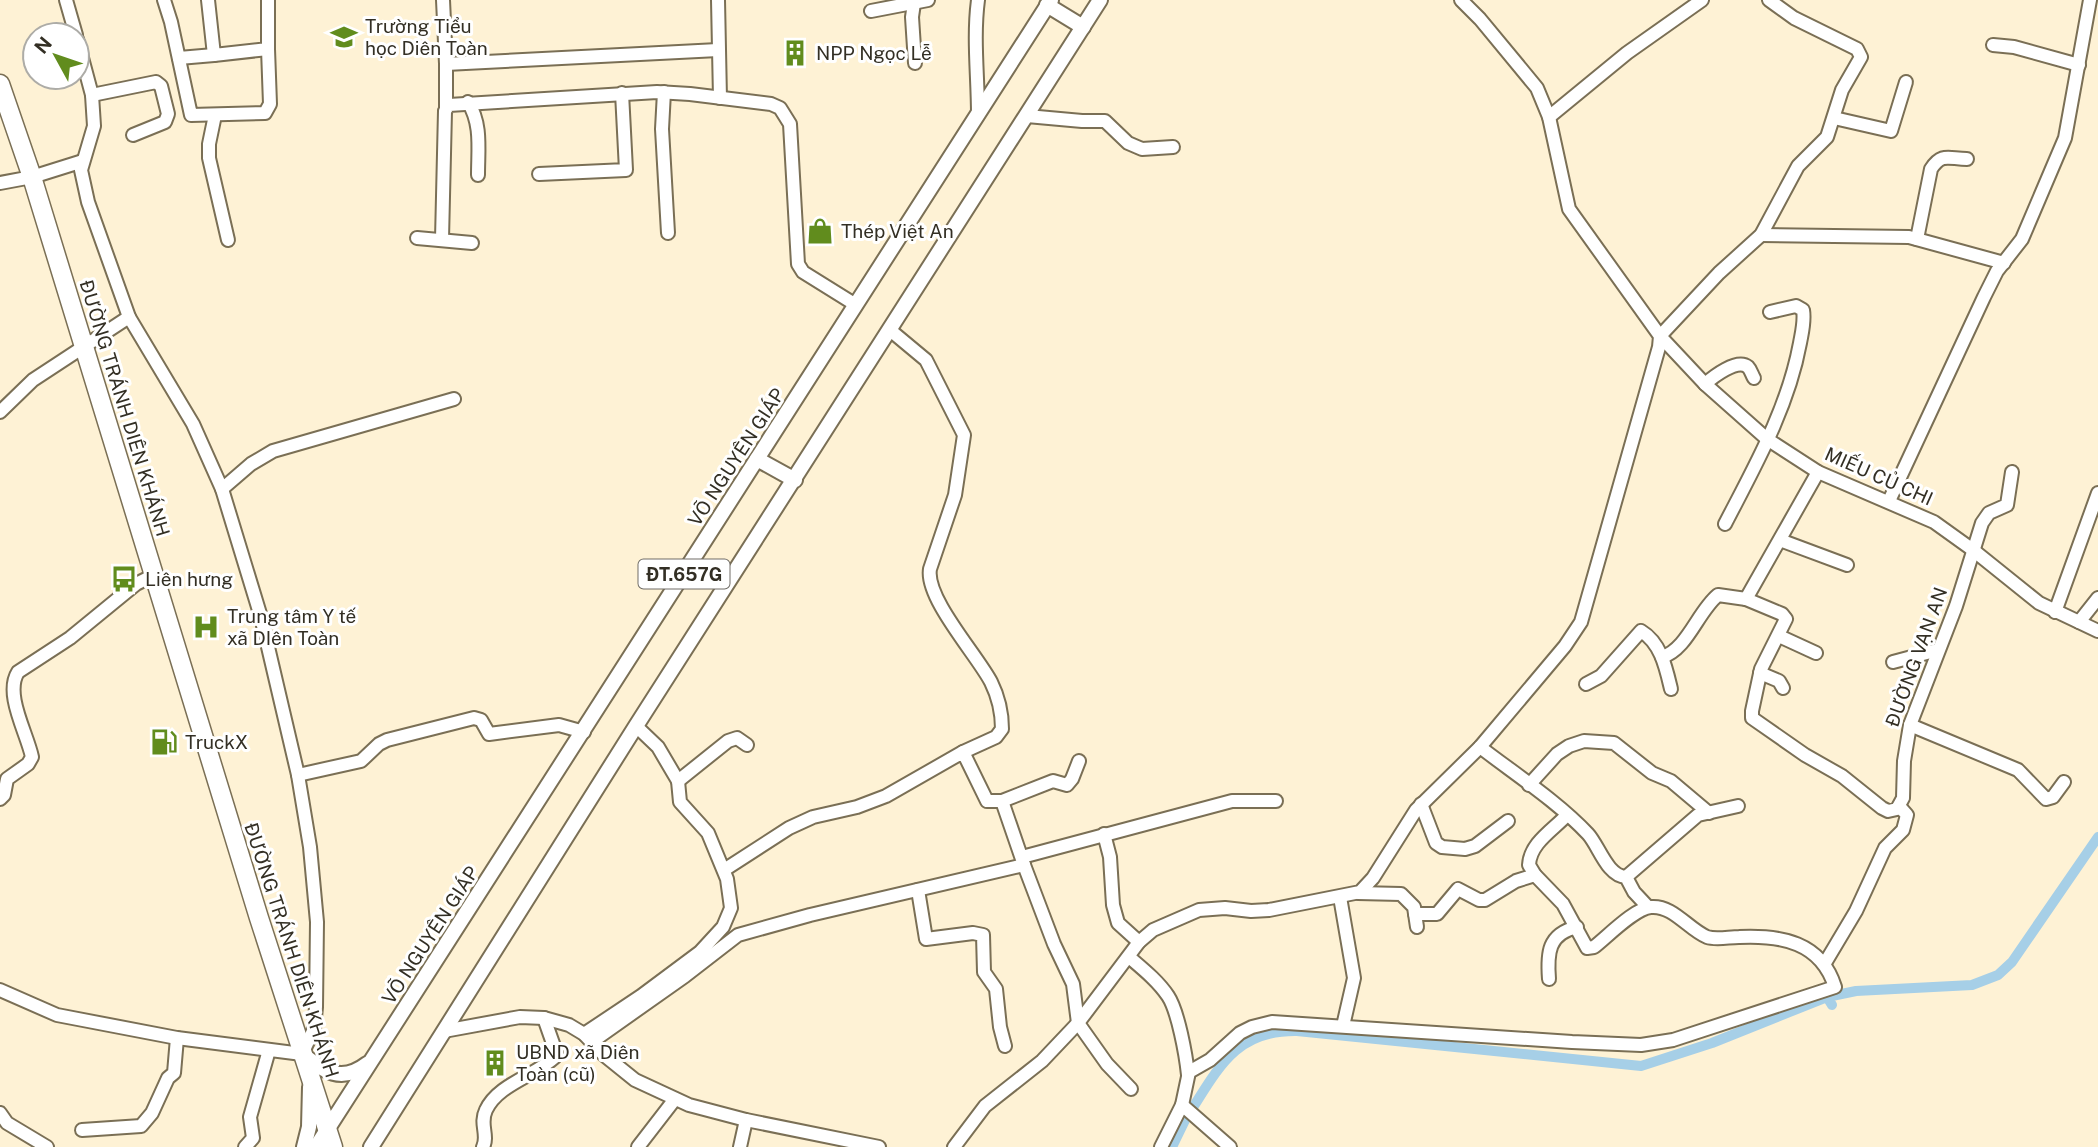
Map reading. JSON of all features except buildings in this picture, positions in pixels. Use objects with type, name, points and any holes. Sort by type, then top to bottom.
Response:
[{"type":"highway","name":"ĐƯỜNG TRÁNH DIÊN KHÁNH","points":[[0,83],[32,177],[333,1147]]},
{"type":"main road","name":"ĐT.657G","points":[[371,1147],[636,726],[1100,0]]},
{"type":"main road","name":"VÕ NGUYÊN GIÁP","points":[[316,1147],[1049,3]]},
{"type":"main road","points":[[1049,3],[1083,27]]},
{"type":"main road","points":[[757,459],[795,480]]},
{"type":"main road","points":[[302,1054],[323,1070],[342,1075],[356,1072],[373,1058]]},
{"type":"main road","points":[[304,1147],[310,1108],[309,1075]]},
{"type":"street","points":[[66,0],[72,21]]},
{"type":"street","points":[[164,0],[191,114],[215,115],[262,114],[270,104],[268,0]]},
{"type":"street","points":[[208,0],[215,55]]},
{"type":"street","points":[[442,239],[446,108],[443,0]]},
{"type":"street","points":[[718,0],[720,98]]},
{"type":"street","points":[[871,11],[928,0]]},
{"type":"street","points":[[978,0],[974,34],[978,116]]},
{"type":"street","name":"MIẾU CỦ CHI","points":[[1461,0],[1534,83],[1549,117],[1569,209],[1660,336],[1706,384],[1767,439],[1818,472],[1934,522],[2022,591],[2055,612],[2098,631]]},
{"type":"street","points":[[1549,117],[1627,53],[1702,0]]},
{"type":"street","points":[[1358,894],[1373,878],[1405,824],[1480,747],[1565,646],[1581,622],[1660,336],[1719,273],[1761,235],[1795,170],[1824,141],[1842,90],[1860,57],[1859,51],[1794,18],[1769,0]]},
{"type":"street","points":[[1889,501],[1984,297],[2022,239],[2064,138],[2090,0]]},
{"type":"street","points":[[914,3],[912,17],[915,63]]},
{"type":"street","points":[[1993,45],[2014,47],[2079,65]]},
{"type":"street","points":[[179,58],[268,49]]},
{"type":"street","points":[[446,64],[718,50]]},
{"type":"street","points":[[92,95],[156,82],[162,86],[168,114],[165,122],[133,135]]},
{"type":"street","points":[[1834,118],[1890,132],[1906,82]]},
{"type":"street","points":[[0,990],[57,1014],[177,1038],[269,1050],[302,1054],[314,1029],[317,922],[310,847],[298,775],[261,617],[222,489],[193,424],[129,317],[83,187],[81,170],[94,126],[91,91]]},
{"type":"street","points":[[446,108],[468,102],[664,92],[771,104],[780,108],[787,117],[791,143],[798,264],[803,272],[856,305]]},
{"type":"street","points":[[664,92],[662,129],[668,233]]},
{"type":"street","points":[[539,174],[626,170],[622,93]]},
{"type":"street","points":[[468,102],[475,112],[478,125],[478,174]]},
{"type":"street","points":[[215,115],[209,158],[228,240]]},
{"type":"street","points":[[1027,116],[1104,121],[1128,143],[1142,149],[1173,147]]},
{"type":"street","points":[[1917,239],[1931,169],[1943,157],[1967,159]]},
{"type":"street","points":[[0,183],[32,177],[83,161]]},
{"type":"street","points":[[1761,235],[1917,239],[2004,264]]},
{"type":"street","points":[[417,238],[472,243]]},
{"type":"street","points":[[1725,524],[1791,383],[1804,317],[1803,310],[1798,306],[1770,312]]},
{"type":"street","points":[[0,412],[22,388],[84,344],[129,317]]},
{"type":"street","points":[[724,870],[797,824],[886,796],[962,752],[996,737],[1002,729],[1001,714],[991,682],[938,599],[929,579],[955,495],[964,435],[926,360],[890,330]]},
{"type":"street","points":[[1706,384],[1720,371],[1743,365],[1748,367],[1754,378]]},
{"type":"street","points":[[222,489],[251,464],[273,451],[454,399]]},
{"type":"street","points":[[1746,600],[1818,472]]},
{"type":"street","name":"ĐƯỜNG VẠN AN","points":[[1825,963],[1856,911],[1885,848],[1906,825],[1907,815],[1899,806],[1903,798],[1904,761],[1910,725],[1956,606],[1986,516],[2002,509],[2009,502],[2012,472]]},
{"type":"street","points":[[2055,612],[2098,493]]},
{"type":"street","points":[[1780,540],[1847,565]]},
{"type":"street","points":[[0,799],[4,795],[7,779],[29,764],[32,757],[13,694],[14,679],[18,672],[69,638],[136,584],[154,575]]},
{"type":"street","points":[[1662,657],[1674,652],[1718,595],[1746,600],[1784,615],[1785,625],[1760,673],[1752,711],[1754,721],[1842,776],[1882,808],[1891,811],[1899,806]]},
{"type":"street","points":[[2079,622],[2098,598]]},
{"type":"street","points":[[1586,684],[1601,676],[1640,631],[1648,637],[1662,657],[1671,690]]},
{"type":"street","points":[[1779,636],[1816,653]]},
{"type":"street","points":[[1893,662],[1938,650]]},
{"type":"street","points":[[1760,673],[1779,681],[1783,688]]},
{"type":"street","points":[[298,775],[360,761],[387,740],[474,718],[481,720],[489,734],[559,725],[584,732]]},
{"type":"street","points":[[1910,725],[2018,770],[2046,799],[2053,797],[2064,782]]},
{"type":"street","points":[[589,1037],[682,966],[715,937],[723,927],[731,908],[731,895],[724,870],[703,826],[680,802],[678,781],[658,747],[636,726]]},
{"type":"street","points":[[678,781],[728,741],[737,738],[747,745]]},
{"type":"street","points":[[1530,785],[1562,750],[1584,741],[1614,743],[1652,773],[1671,781],[1709,813]]},
{"type":"street","points":[[1480,747],[1567,815],[1593,840],[1615,874],[1626,877],[1647,907]]},
{"type":"street","points":[[962,752],[987,801],[1002,801],[1053,781],[1067,785],[1079,761]]},
{"type":"street","points":[[1002,801],[1054,944],[1073,984],[1078,1023],[1107,1064],[1131,1089]]},
{"type":"street","points":[[589,1037],[685,976],[732,937],[802,917],[918,890],[1023,861],[1104,834],[1232,801],[1276,801]]},
{"type":"street","points":[[1422,804],[1436,843],[1442,847],[1458,849],[1475,846],[1508,821]]},
{"type":"street","points":[[1626,877],[1699,815],[1738,806]]},
{"type":"street","points":[[1188,1074],[1210,1060],[1240,1033],[1266,1022],[1649,1045],[1673,1040],[1835,987],[1825,963],[1803,947],[1779,939],[1707,937],[1665,909],[1647,907],[1592,949],[1583,945],[1577,927],[1563,904],[1529,865],[1531,855],[1546,834],[1567,815]]},
{"type":"street","points":[[1104,834],[1110,857],[1113,905],[1118,923],[1139,942]]},
{"type":"street","points":[[954,1147],[985,1106],[1042,1061],[1078,1023],[1139,942],[1163,924],[1199,910],[1269,910],[1358,894],[1401,894],[1412,904],[1416,921],[1437,914],[1458,889],[1479,900],[1485,900],[1516,881],[1535,875]]},
{"type":"street","points":[[918,890],[926,939],[973,933],[983,935],[984,972],[996,989],[1005,1046]]},
{"type":"street","points":[[1340,897],[1354,978],[1343,1026]]},
{"type":"street","points":[[1549,979],[1548,961],[1553,942],[1560,933],[1577,927]]},
{"type":"street","points":[[1129,957],[1153,978],[1171,1002],[1187,1059],[1188,1074],[1182,1105],[1161,1147]]},
{"type":"street","points":[[444,1031],[520,1017],[544,1018],[569,1026],[589,1037],[624,1073],[675,1098],[746,1121],[879,1147]]},
{"type":"street","points":[[483,1147],[486,1139],[482,1122],[490,1103],[495,1097],[553,1060],[556,1055],[544,1018]]},
{"type":"street","points":[[82,1130],[141,1126],[152,1113],[168,1078],[174,1073],[177,1038]]},
{"type":"street","points":[[245,1147],[253,1138],[250,1117],[269,1050]]},
{"type":"street","points":[[638,1147],[675,1098]]},
{"type":"street","points":[[1182,1105],[1230,1147]]},
{"type":"street","points":[[740,1147],[746,1121]]},
{"type":"street","points":[[2,1124],[47,1147]]},
{"type":"street","points":[[646,1136],[655,1147]]},
{"type":"waterway","points":[[1832,1005],[1827,997],[1856,991],[1972,985],[1998,975],[2012,962],[2098,837]]},
{"type":"waterway","points":[[1192,1109],[1212,1078],[1233,1053],[1245,1044],[1277,1032],[1297,1031],[1641,1066],[1712,1043],[1827,997]]},
{"type":"waterway","points":[[1172,1147],[1187,1116]]},
{"type":"place","name":"Trường Tiểu học Diên Toàn","points":[[344,37]]},
{"type":"place","name":"NPP Ngọc Lễ","points":[[795,53]]},
{"type":"place","name":"Thép Việt An","points":[[820,231]]},
{"type":"place","name":"Liên hưng","points":[[124,579]]},
{"type":"place","name":"Trung tâm Y tế xã DIên Toàn","points":[[206,627]]},
{"type":"place","name":"TruckX","points":[[164,742]]},
{"type":"place","name":"UBND xã Diên Toàn (cũ)","points":[[495,1063]]}]
